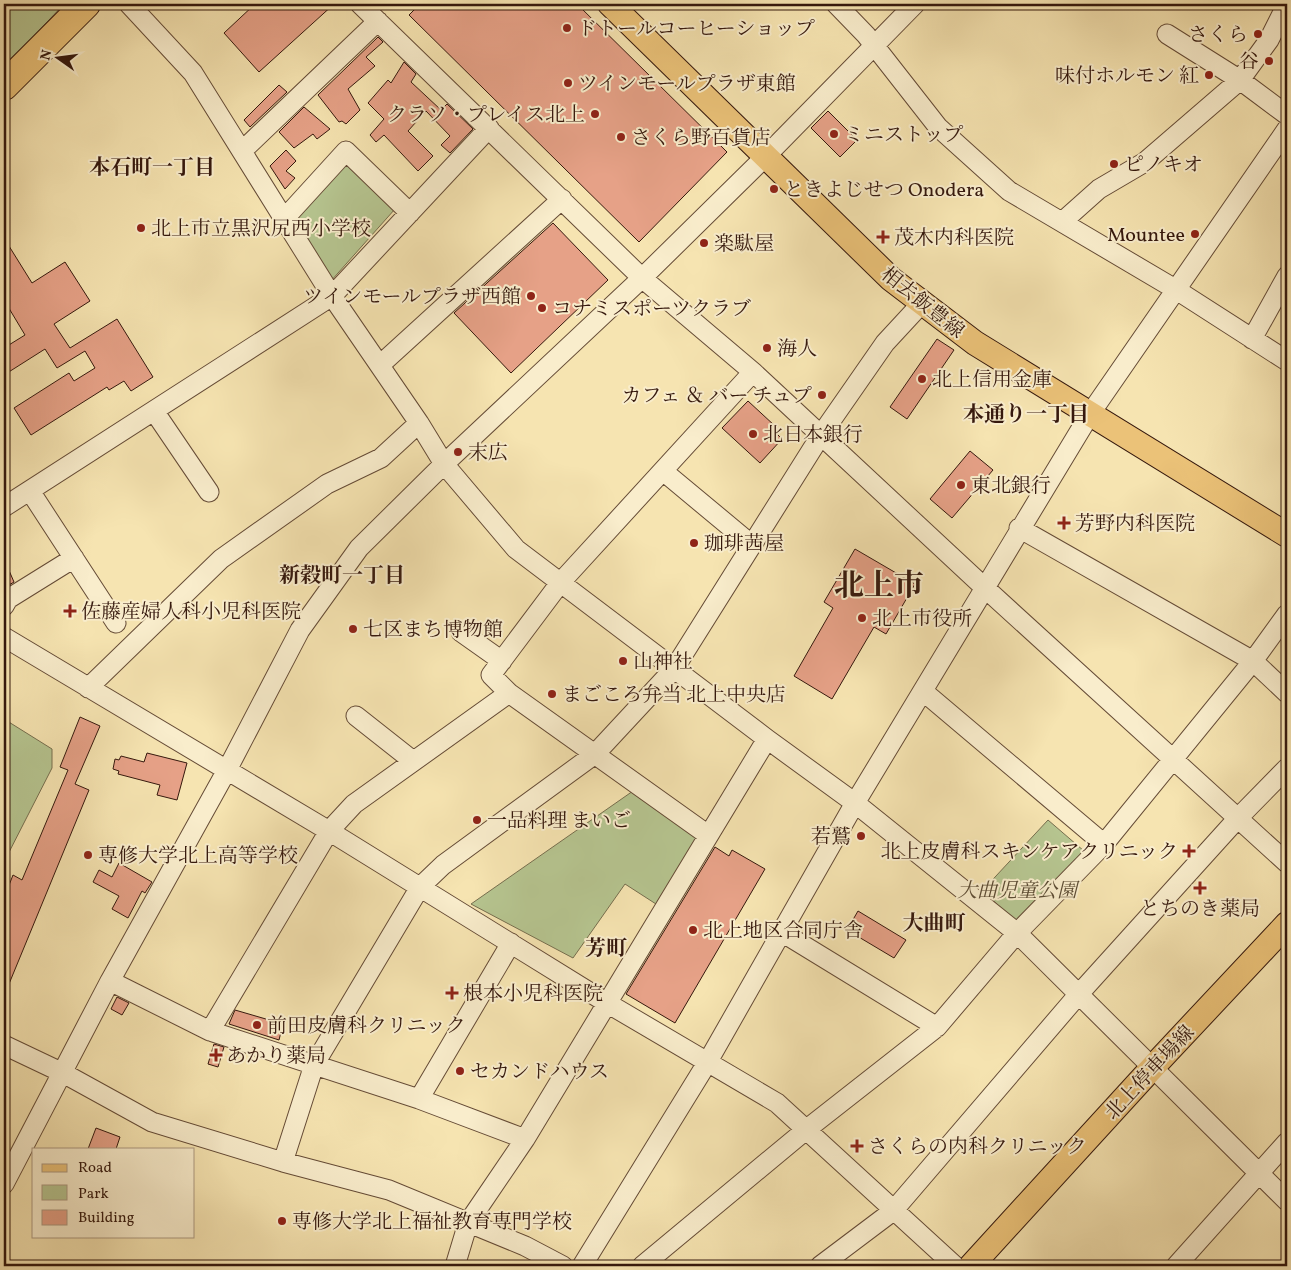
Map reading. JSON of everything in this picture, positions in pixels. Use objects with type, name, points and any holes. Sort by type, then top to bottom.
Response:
[{"type":"highway","points":[[4,86],[86,4]]},
{"type":"main road","name":"相去飯豊線","points":[[610,4],[891,279],[975,343],[1287,535]]},
{"type":"main road","name":"北上停車場線","points":[[971,1266],[1287,924]]},
{"type":"street","points":[[130,4],[193,73],[332,296],[419,423],[444,464],[516,549],[766,739],[855,803],[1017,932],[1078,995],[1287,1201]]},
{"type":"street","points":[[836,4],[866,35],[873,47],[946,134],[1009,191],[1175,289],[1287,361]]},
{"type":"street","points":[[4,1184],[110,981],[227,770],[300,630],[335,579],[359,548],[444,464],[642,278],[765,157],[915,4]]},
{"type":"street","points":[[1062,222],[1100,190],[1146,162],[1240,80],[1268,40],[1287,4]]},
{"type":"street","points":[[364,5],[378,21],[642,278],[753,372],[1172,760],[1287,863]]},
{"type":"street","points":[[242,151],[378,21]]},
{"type":"street","points":[[1167,34],[1240,80],[1287,115]]},
{"type":"street","points":[[4,507],[332,296],[489,128]]},
{"type":"street","points":[[582,1266],[706,1063],[780,931],[855,803],[924,692],[1019,528],[1090,414],[1287,128]]},
{"type":"street","points":[[284,219],[346,151],[410,213]]},
{"type":"street","points":[[380,365],[562,200]]},
{"type":"street","points":[[1252,339],[1287,276]]},
{"type":"street","points":[[283,1162],[314,1066],[420,887],[443,865],[595,754],[674,668],[821,435],[885,343],[922,303]]},
{"type":"street","points":[[708,836],[509,693],[491,674],[560,583],[753,372]]},
{"type":"street","points":[[154,411],[209,492]]},
{"type":"street","points":[[88,688],[221,559],[327,484],[381,458],[419,423]]},
{"type":"street","points":[[663,470],[752,545]]},
{"type":"street","points":[[30,490],[116,623]]},
{"type":"street","points":[[1019,528],[1252,661],[1287,693]]},
{"type":"street","points":[[4,606],[8,599],[74,558]]},
{"type":"street","points":[[642,1266],[806,1129],[937,1026],[1017,932],[1104,844],[1252,661],[1287,614]]},
{"type":"street","points":[[461,632],[502,661]]},
{"type":"street","points":[[4,637],[329,831],[706,1063],[777,1103],[955,1266]]},
{"type":"street","points":[[924,692],[1104,844]]},
{"type":"street","points":[[210,1031],[329,831],[354,804],[509,693]]},
{"type":"street","points":[[356,716],[413,761]]},
{"type":"street","points":[[455,1266],[468,1223],[525,1139],[766,739]]},
{"type":"street","points":[[820,1266],[893,1211],[1078,995],[1238,818],[1287,768]]},
{"type":"street","points":[[780,931],[937,1026]]},
{"type":"street","points":[[419,1099],[511,943]]},
{"type":"street","points":[[110,981],[210,1031],[419,1099],[525,1139]]},
{"type":"street","points":[[4,1045],[63,1073],[152,1122],[283,1162],[389,1190],[525,1246],[563,1266]]},
{"type":"street","points":[[1176,1266],[1287,1142]]},
{"type":"green space","points":[[4,4],[64,4],[4,68]]},
{"type":"green space","points":[[345,162],[395,209],[330,282],[291,218]]},
{"type":"green space","points":[[4,719],[52,749],[52,768],[4,862]]},
{"type":"green space","points":[[633,791],[697,838],[656,904],[625,884],[573,958],[471,904]]},
{"type":"green space","name":"大曲児童公園","points":[[1048,820],[1084,851],[1017,925],[983,890]]},
{"type":"building","points":[[255,4],[334,4],[259,72],[224,33]]},
{"type":"building","name":"ツインモールプラザ東館","points":[[420,4],[577,4],[727,152],[639,242],[409,15]]},
{"type":"building","points":[[378,37],[383,42],[366,57],[375,66],[348,89],[360,110],[346,124],[342,121],[339,122],[318,95]]},
{"type":"building","points":[[404,62],[416,74],[411,82],[441,110],[447,104],[473,129],[450,153],[441,145],[450,136],[426,111],[408,131],[433,156],[418,171],[384,135],[376,142],[370,135],[384,119],[368,103],[388,80],[391,83]]},
{"type":"building","points":[[279,85],[287,92],[250,127],[244,120]]},
{"type":"building","points":[[304,107],[330,129],[317,139],[313,134],[294,148],[279,132]]},
{"type":"building","name":"ミニストップ","points":[[828,111],[857,140],[840,157],[811,128]]},
{"type":"building","points":[[286,150],[296,161],[286,171],[295,178],[285,189],[270,166]]},
{"type":"building","name":"ツインモールプラザ西館","points":[[553,223],[608,280],[511,373],[454,313]]},
{"type":"building","points":[[4,238],[32,283],[65,262],[90,301],[54,324],[70,348],[117,319],[153,377],[131,391],[124,381],[109,390],[107,387],[31,435],[14,408],[69,373],[74,381],[95,368],[85,351],[57,368],[45,349],[4,375],[4,348],[25,335],[4,300]]},
{"type":"building","name":"北上信用金庫","points":[[937,339],[954,350],[907,419],[890,407]]},
{"type":"building","name":"北日本銀行","points":[[748,401],[775,426],[772,429],[782,439],[760,463],[722,428]]},
{"type":"building","name":"東北銀行","points":[[970,451],[993,470],[952,518],[930,499]]},
{"type":"building","name":"北上市役所","points":[[855,549],[915,584],[886,634],[874,627],[832,699],[794,676],[833,608],[824,602]]},
{"type":"building","points":[[4,559],[14,582],[4,588]]},
{"type":"building","points":[[80,717],[100,726],[75,784],[89,790],[4,996],[4,898],[13,875],[22,880],[68,770],[60,767]]},
{"type":"building","points":[[147,753],[187,763],[177,800],[157,795],[160,785],[118,774],[119,771],[113,769],[115,759],[119,760],[121,756],[144,762]]},
{"type":"building","name":"北上地区合同庁舎","points":[[715,847],[729,856],[732,850],[765,869],[675,1023],[626,994]]},
{"type":"building","points":[[119,863],[152,882],[145,893],[142,891],[128,918],[112,909],[119,896],[93,882],[99,870],[112,877]]},
{"type":"building","points":[[858,911],[906,940],[894,958],[847,930]]},
{"type":"building","points":[[117,997],[129,1003],[122,1015],[111,1009]]},
{"type":"building","name":"前田皮膚科クリニック","points":[[235,1010],[283,1024],[279,1040],[229,1024]]},
{"type":"building","name":"あかり薬局","points":[[214,1044],[224,1047],[218,1067],[208,1064]]},
{"type":"building","points":[[96,1128],[120,1137],[116,1148],[88,1148]]},
{"type":"place","name":"ドトールコーヒーショップ","points":[[567,28]]},
{"type":"place","name":"さくら","points":[[1258,34]]},
{"type":"place","name":"谷","points":[[1269,61]]},
{"type":"place","name":"味付ホルモン 紅","points":[[1209,75]]},
{"type":"place","name":"ツインモールプラザ東館","points":[[568,83]]},
{"type":"place","name":"クラソ・プレイス北上","points":[[595,114]]},
{"type":"place","name":"ミニストップ","points":[[834,134]]},
{"type":"place","name":"さくら野百貨店","points":[[621,137]]},
{"type":"place","name":"ピノキオ","points":[[1114,164]]},
{"type":"place","name":"ときよじせつ Onodera","points":[[774,189]]},
{"type":"place","name":"北上市立黒沢尻西小学校","points":[[141,228]]},
{"type":"place","name":"Mountee","points":[[1195,234]]},
{"type":"place","name":"茂木内科医院","points":[[883,237]]},
{"type":"place","name":"楽駄屋","points":[[704,243]]},
{"type":"place","name":"ツインモールプラザ西館","points":[[531,296]]},
{"type":"place","name":"コナミスポーツクラブ","points":[[542,308]]},
{"type":"place","name":"海人","points":[[767,348]]},
{"type":"place","name":"北上信用金庫","points":[[922,379]]},
{"type":"place","name":"カフェ ＆ バー チュプ","points":[[822,395]]},
{"type":"place","name":"北日本銀行","points":[[753,434]]},
{"type":"place","name":"末広","points":[[458,452]]},
{"type":"place","name":"東北銀行","points":[[961,485]]},
{"type":"place","name":"芳野内科医院","points":[[1064,523]]},
{"type":"place","name":"珈琲茜屋","points":[[694,543]]},
{"type":"place","name":"佐藤産婦人科小児科医院","points":[[70,611]]},
{"type":"place","name":"北上市役所","points":[[862,618]]},
{"type":"place","name":"七区まち博物館","points":[[353,629]]},
{"type":"place","name":"山神社","points":[[623,661]]},
{"type":"place","name":"まごころ弁当 北上中央店","points":[[552,694]]},
{"type":"place","name":"一品料理 まいご","points":[[477,820]]},
{"type":"place","name":"若鷲","points":[[861,836]]},
{"type":"place","name":"北上皮膚科スキンケアクリニック","points":[[1189,851]]},
{"type":"place","name":"専修大学北上高等学校","points":[[88,855]]},
{"type":"place","name":"とちのき薬局","points":[[1200,888]]},
{"type":"place","name":"北上地区合同庁舎","points":[[693,930]]},
{"type":"place","name":"根本小児科医院","points":[[452,993]]},
{"type":"place","name":"前田皮膚科クリニック","points":[[257,1025]]},
{"type":"place","name":"あかり薬局","points":[[216,1055]]},
{"type":"place","name":"セカンドハウス","points":[[460,1071]]},
{"type":"place","name":"さくらの内科クリニック","points":[[857,1146]]},
{"type":"place","name":"専修大学北上福祉教育専門学校","points":[[282,1221]]},
{"type":"district","name":"本石町一丁目","points":[[152,167]]},
{"type":"district","name":"本通り一丁目","points":[[1026,414]]},
{"type":"district","name":"新穀町一丁目","points":[[342,575]]},
{"type":"district","name":"北上市","points":[[879,585]]},
{"type":"district","name":"大曲町","points":[[934,923]]},
{"type":"district","name":"芳町","points":[[606,948]]}]
